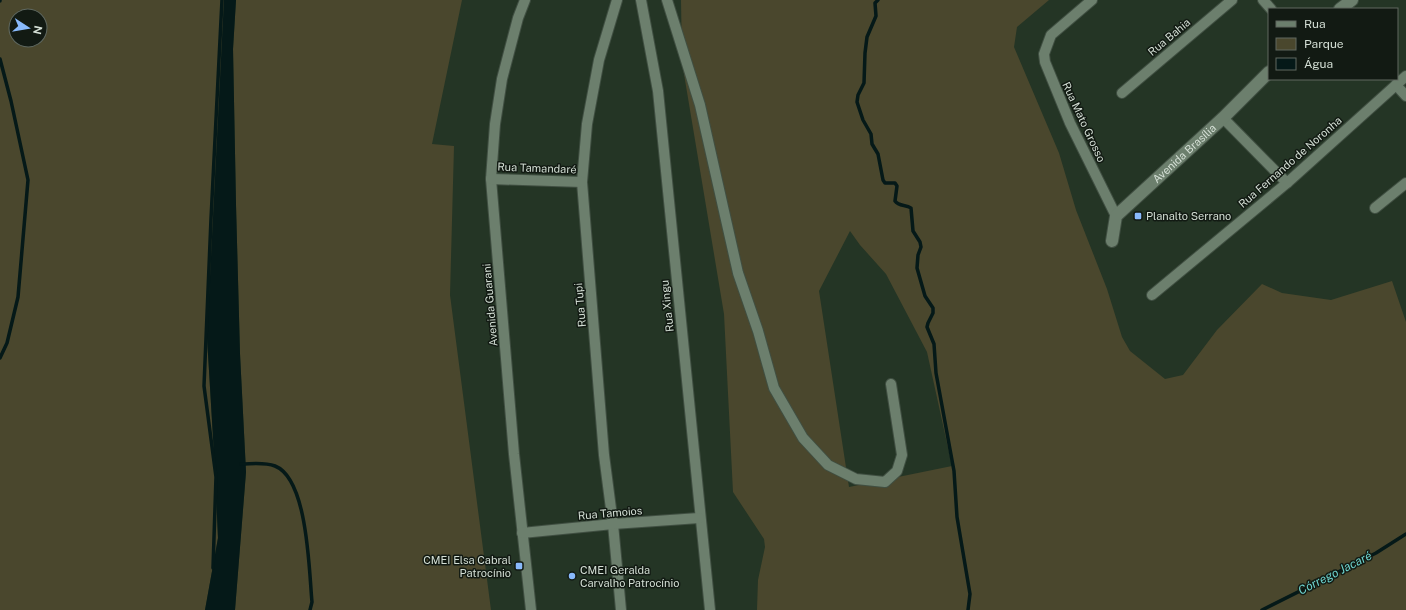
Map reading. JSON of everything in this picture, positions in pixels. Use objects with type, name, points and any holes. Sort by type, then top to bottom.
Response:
[{"type":"street","name":"Avenida Guarani","points":[[525,0],[518,18],[502,79],[495,124],[491,179],[513,446],[531,610]]},
{"type":"street","name":"Rua Tupi","points":[[617,0],[598,68],[587,124],[582,182],[604,455],[613,524],[621,610]]},
{"type":"street","name":"Rua Xingu","points":[[641,0],[658,92],[710,610]]},
{"type":"street","points":[[667,0],[700,105],[738,273],[758,331],[774,388],[803,438],[828,465],[856,479],[885,482],[897,471],[902,455],[891,384]]},
{"type":"street","name":"Rua Mato Grosso","points":[[1092,0],[1051,35],[1044,54],[1045,62],[1070,122],[1116,216]]},
{"type":"street","name":"Rua Bahia","points":[[1122,93],[1232,0]]},
{"type":"street","points":[[1263,0],[1270,8]]},
{"type":"street","points":[[1341,8],[1352,0]]},
{"type":"street","name":"Avenida Brasília","points":[[1116,216],[1223,118],[1268,73]]},
{"type":"street","name":"Rua Fernando de Noronha","points":[[1152,295],[1287,183],[1406,76]]},
{"type":"street","points":[[1396,85],[1406,96]]},
{"type":"street","points":[[1223,118],[1287,183]]},
{"type":"street","name":"Rua Tamandaré","points":[[491,179],[582,182]]},
{"type":"street","points":[[1375,208],[1406,183]]},
{"type":"street","points":[[1112,241],[1116,216]]},
{"type":"street","name":"Rua Tamoios","points":[[522,533],[613,524],[700,518]]},
{"type":"green space","points":[[0,0],[224,0],[207,337],[218,538],[205,610],[0,610]]},
{"type":"green space","points":[[236,0],[462,0],[432,144],[454,146],[450,295],[491,610],[235,610],[246,472],[240,354],[236,205],[233,49]]},
{"type":"green space","points":[[681,0],[1049,0],[1017,27],[1014,47],[1059,153],[1076,210],[1107,289],[1122,337],[1130,351],[1165,379],[1183,375],[1217,330],[1262,284],[1282,293],[1331,300],[1392,281],[1406,322],[1406,610],[757,610],[758,580],[765,547],[764,539],[733,492],[724,314],[682,62]],"holes":[[[850,231],[860,245],[886,274],[927,352],[952,466],[849,487],[819,291]]]},
{"type":"water","points":[[224,0],[236,0],[233,49],[236,205],[240,354],[246,472],[235,610],[205,610],[218,538],[207,337]]},
{"type":"waterway","points":[[213,568],[216,477],[204,386],[222,0]]},
{"type":"waterway","points":[[878,0],[875,3],[876,16],[867,37],[864,83],[858,95],[857,102],[863,120],[871,134],[872,144],[878,154],[883,180],[885,183],[895,183],[897,186],[895,201],[901,205],[911,208],[913,231],[920,242],[921,247],[918,255],[917,268],[925,296],[933,308],[933,313],[927,327],[934,344],[936,373],[954,471],[957,517],[970,594],[968,610]]},
{"type":"waterway","points":[[0,59],[11,101],[28,180],[18,297],[7,343],[0,358]]},
{"type":"waterway","points":[[241,464],[262,464],[275,466],[286,474],[294,488],[305,527],[308,549],[312,602],[310,610]]},
{"type":"waterway","name":"Córrego Jacaré","points":[[1262,610],[1376,553],[1406,534]]},
{"type":"place","name":"Planalto Serrano","points":[[1138,216]]},
{"type":"place","name":"CMEI Elsa Cabral Patrocínio","points":[[519,566]]},
{"type":"place","name":"CMEI Geralda Carvalho Patrocínio","points":[[572,576]]}]
